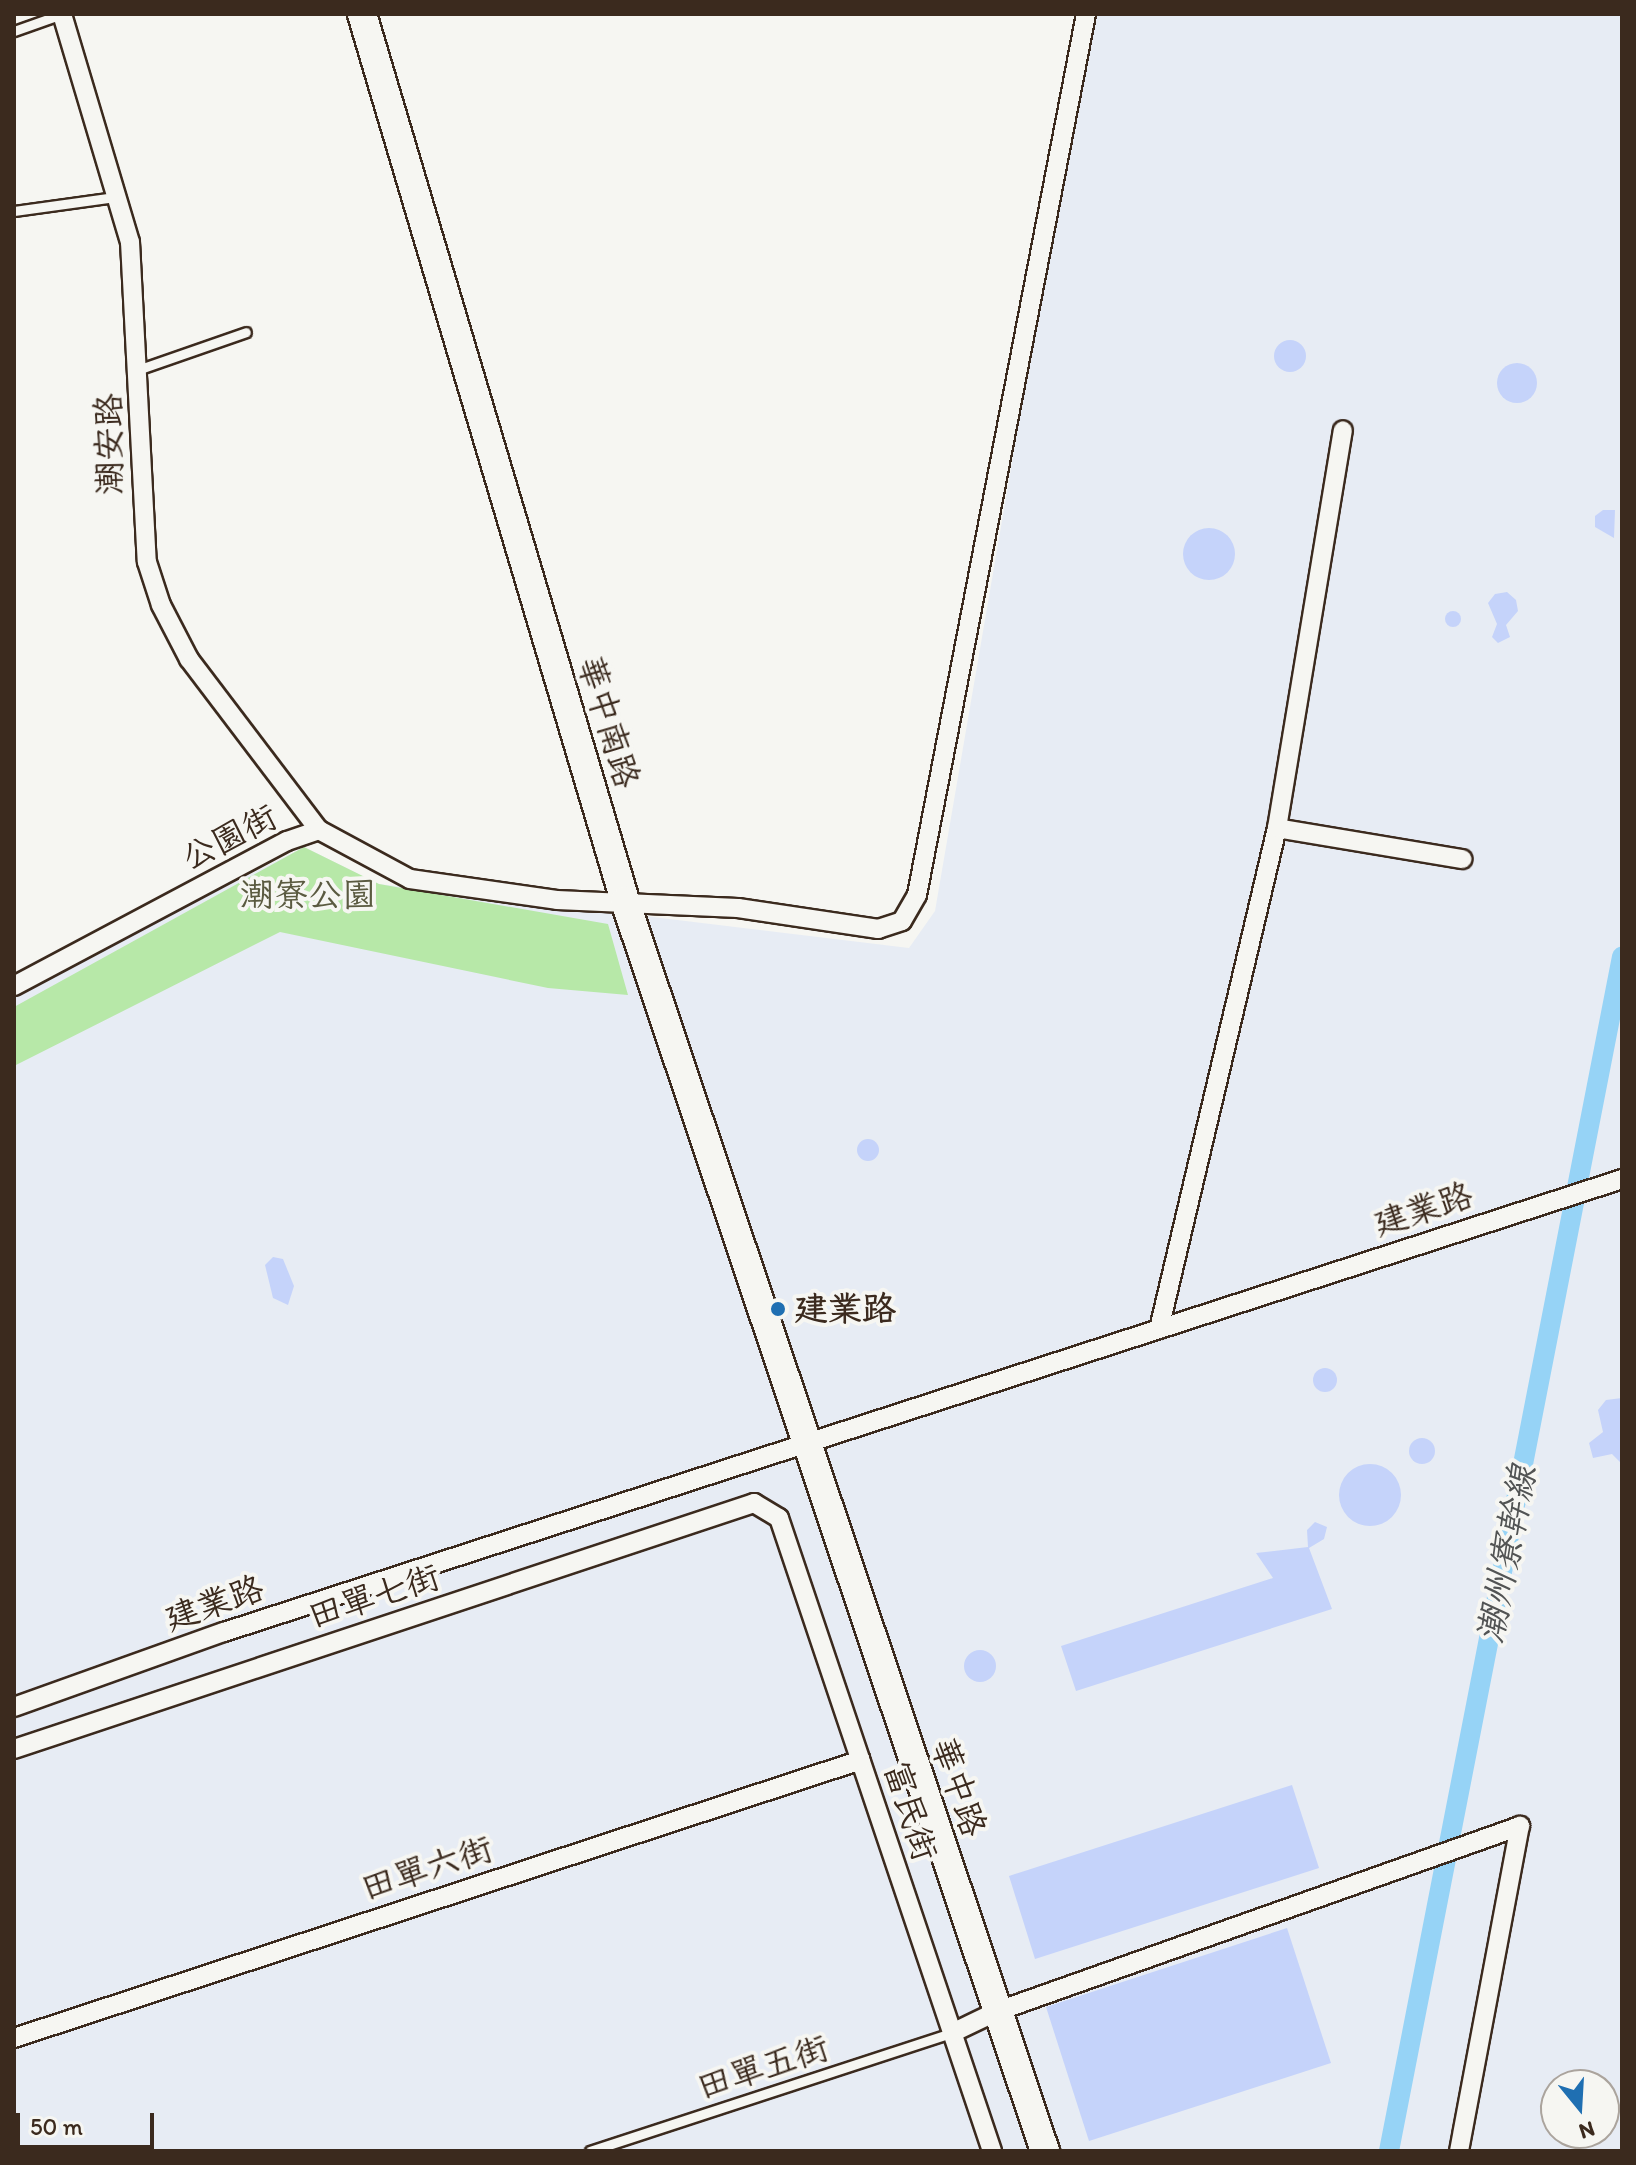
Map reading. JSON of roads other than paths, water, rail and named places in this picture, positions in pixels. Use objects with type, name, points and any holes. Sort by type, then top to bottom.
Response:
[{"type":"main road","name":"華中南路","points":[[362,14],[625,901],[805,1445]]},
{"type":"main road","name":"華中路","points":[[805,1445],[1045,2151]]},
{"type":"street","name":"潮安路","points":[[62,14],[130,242],[140,369],[142,522],[161,605],[189,659],[319,830]]},
{"type":"street","name":"公園街","points":[[14,986],[287,841],[319,830],[410,879],[557,900],[738,908],[878,929],[902,921],[917,895],[1086,14]]},
{"type":"street","points":[[1159,1329],[1277,828],[1343,430]]},
{"type":"street","points":[[1277,828],[1462,859]]},
{"type":"street","name":"建業路","points":[[14,1707],[224,1632],[1622,1179]]},
{"type":"street","name":"田單七街","points":[[14,1749],[754,1503]]},
{"type":"street","name":"富民街","points":[[754,1503],[779,1518],[992,2151]]},
{"type":"street","name":"田單六街","points":[[14,2038],[861,1760]]},
{"type":"street","points":[[952,2033],[998,2013],[1520,1826],[1459,2151]]},
{"type":"lane","points":[[14,31],[62,14]]},
{"type":"lane","points":[[14,211],[115,197]]},
{"type":"lane","points":[[140,369],[246,332]]},
{"type":"lane","name":"田單五街","points":[[590,2151],[952,2033]]},
{"type":"waterway","name":"潮州寮幹線","points":[[1389,2151],[1622,957]]},
{"type":"place","name":"建業路","points":[[778,1309]]},
{"type":"park label","name":"潮寮公園","points":[[308,895]]}]
